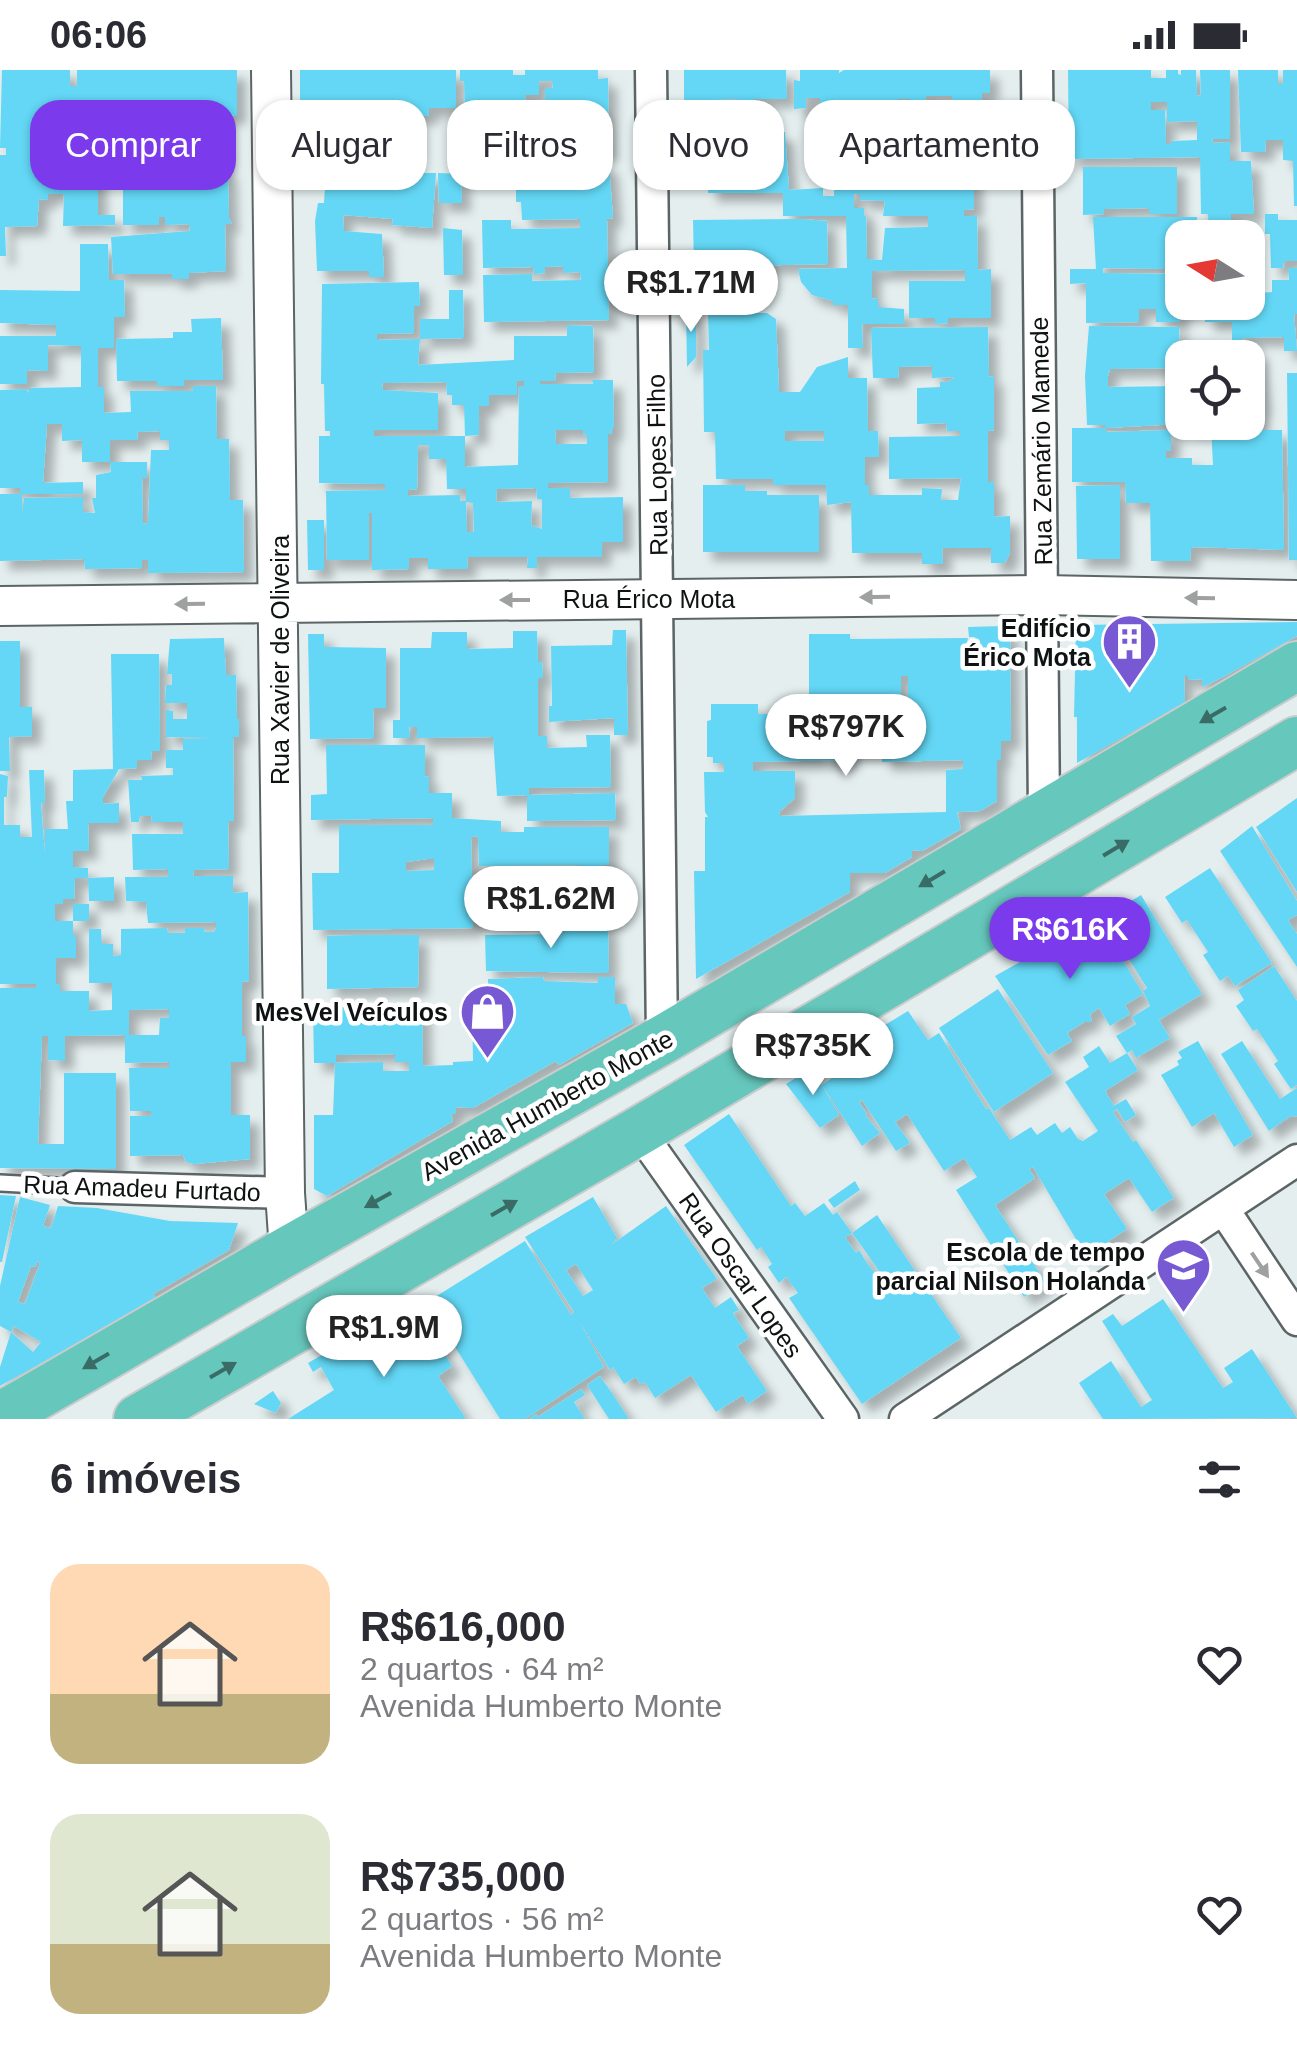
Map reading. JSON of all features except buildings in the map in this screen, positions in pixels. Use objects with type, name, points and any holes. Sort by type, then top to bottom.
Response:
[{"type":"main road","name":"Avenida Humberto Monte","points":[[0,1417],[662,1040],[1297,666]]},
{"type":"main road","points":[[138,1419],[639,1131],[1297,741]]},
{"type":"street","name":"Rua Xavier de Oliveira","points":[[270,70],[285,1193],[289,1250]]},
{"type":"street","name":"Rua Lopes Filho","points":[[651,70],[662,1040]]},
{"type":"street","name":"Rua Zemário Mamede","points":[[1037,70],[1044,813]]},
{"type":"street","name":"Rua Érico Mota","points":[[0,606],[1043,595],[1297,600]]},
{"type":"street","name":"Rua Oscar Lopes","points":[[639,1131],[843,1419]]},
{"type":"street","points":[[906,1419],[1297,1160]]},
{"type":"street","name":"Rua Amadeu Furtado","points":[[75,1187],[285,1193]]},
{"type":"street","points":[[1224,1210],[1297,1320]]},
{"type":"lane","name":"Rua Amadeu Furtado","points":[[0,1183],[75,1187]]},
{"type":"place","name":"Edifício Érico Mota","points":[[1130,691]]},
{"type":"place","name":"MesVel Veículos","points":[[487,1061]]},
{"type":"place","name":"Escola de tempo parcial Nilson Holanda","points":[[1184,1315]]}]
